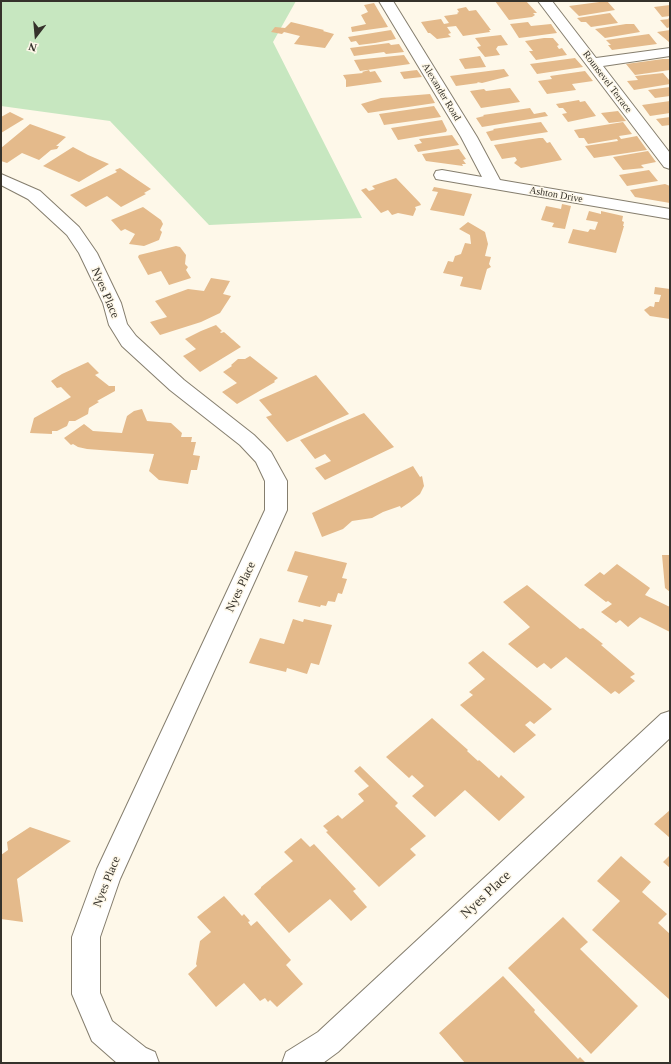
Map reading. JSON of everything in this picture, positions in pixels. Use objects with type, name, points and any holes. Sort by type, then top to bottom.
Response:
[{"type":"street","name":"Alexander Road","points":[[386,1],[469,137],[494,184]]},
{"type":"street","name":"Rounsevel Terrace","points":[[545,1],[670,164]]},
{"type":"street","points":[[593,63],[670,52]]},
{"type":"street","name":"Ashton Drive","points":[[442,175],[670,214]]},
{"type":"street","name":"Nyes Place","points":[[1,179],[34,195],[73,231],[88,253],[112,302],[118,325],[129,341],[177,384],[246,440],[264,457],[276,481],[276,510],[107,878],[86,937],[86,994],[102,1031],[135,1059],[144,1063]]},
{"type":"street","name":"Nyes Place","points":[[297,1063],[328,1042],[670,722]]},
{"type":"green space","points":[[1,1],[296,1],[273,42],[362,218],[209,225],[110,121],[1,106]]},
{"type":"building","points":[[495,1],[526,1],[537,13],[533,13],[535,15],[532,17],[509,20]]},
{"type":"building","points":[[607,1],[615,10],[579,16],[569,6]]},
{"type":"building","points":[[374,3],[388,27],[352,32],[351,27],[366,24],[361,15],[368,12],[364,5]]},
{"type":"building","points":[[670,5],[670,16],[662,17],[654,7]]},
{"type":"building","points":[[466,7],[469,11],[476,10],[491,30],[489,30],[490,32],[463,36],[456,26],[447,27],[451,33],[448,34],[451,37],[437,39],[428,33],[421,22],[441,19],[444,24],[449,23],[444,16],[458,14],[457,13],[459,12],[457,9]]},
{"type":"building","points":[[610,13],[618,23],[591,27],[586,22],[581,22],[577,18]]},
{"type":"building","points":[[668,18],[670,18],[670,27],[667,28],[660,20],[669,19]]},
{"type":"building","points":[[291,22],[334,34],[325,48],[294,44],[300,36],[284,32],[282,34],[271,32],[275,27],[285,28]]},
{"type":"building","points":[[528,22],[531,26],[551,24],[557,33],[519,38],[510,24]]},
{"type":"building","points":[[634,24],[640,32],[605,38],[595,29]]},
{"type":"building","points":[[391,30],[396,39],[359,45],[356,41],[351,42],[348,37]]},
{"type":"building","points":[[670,30],[670,42],[657,32]]},
{"type":"building","points":[[649,34],[657,44],[612,50],[608,45],[611,45],[606,40]]},
{"type":"building","points":[[501,35],[508,45],[498,46],[496,49],[500,55],[485,57],[477,47],[481,46],[475,38]]},
{"type":"building","points":[[553,38],[559,45],[557,46],[559,49],[562,48],[567,55],[536,60],[529,51],[533,51],[525,41]]},
{"type":"building","points":[[389,43],[391,45],[399,44],[404,52],[386,54],[384,52],[354,56],[350,48]]},
{"type":"building","points":[[404,55],[410,64],[360,71],[354,60]]},
{"type":"building","points":[[480,56],[486,67],[465,69],[459,59]]},
{"type":"building","points":[[575,58],[583,67],[537,74],[530,64]]},
{"type":"building","points":[[670,59],[670,70],[635,75],[626,64]]},
{"type":"building","points":[[504,69],[509,76],[482,83],[477,82],[478,83],[456,86],[450,76]]},
{"type":"building","points":[[369,70],[370,72],[375,71],[382,82],[346,87],[346,80],[343,75],[363,73],[362,72]]},
{"type":"building","points":[[417,70],[422,77],[404,79],[400,72]]},
{"type":"building","points":[[585,71],[593,81],[572,84],[576,90],[547,94],[538,81],[552,79],[550,76]]},
{"type":"building","points":[[663,73],[670,81],[670,84],[634,90],[627,81],[638,80],[635,76]]},
{"type":"building","points":[[670,87],[670,96],[655,98],[648,90]]},
{"type":"building","points":[[510,88],[520,102],[481,108],[470,91],[484,89],[486,91]]},
{"type":"building","points":[[430,94],[435,103],[368,113],[361,104],[381,98]]},
{"type":"building","points":[[579,100],[580,102],[585,101],[596,116],[568,122],[562,114],[567,113],[563,108],[559,108],[556,104]]},
{"type":"building","points":[[670,101],[670,113],[650,116],[642,105]]},
{"type":"building","points":[[434,106],[441,117],[384,125],[379,114]]},
{"type":"building","points":[[530,108],[534,114],[545,112],[548,116],[482,127],[476,118],[484,116],[483,115]]},
{"type":"building","points":[[618,111],[626,121],[609,123],[601,113]]},
{"type":"building","points":[[10,112],[24,119],[1,133],[1,117]]},
{"type":"building","points":[[670,117],[670,125],[662,126],[656,119]]},
{"type":"building","points":[[442,120],[447,130],[446,132],[398,140],[391,128]]},
{"type":"building","points":[[541,122],[548,132],[491,141],[486,132],[494,130],[493,129]]},
{"type":"building","points":[[623,122],[632,134],[619,136],[621,139],[637,136],[647,150],[594,158],[585,146],[618,141],[617,139],[588,144],[584,138],[579,138],[574,130]]},
{"type":"building","points":[[30,124],[66,137],[56,146],[59,146],[57,149],[51,150],[39,160],[22,153],[7,163],[1,161],[1,148]]},
{"type":"building","points":[[452,135],[459,145],[418,152],[414,145],[422,143],[419,139]]},
{"type":"building","points":[[543,138],[547,143],[550,142],[562,160],[521,168],[514,163],[517,160],[515,157],[502,159],[494,145]]},
{"type":"building","points":[[73,147],[109,164],[79,182],[43,166]]},
{"type":"building","points":[[459,149],[466,159],[463,160],[466,164],[462,164],[463,166],[426,161],[422,154]]},
{"type":"building","points":[[648,151],[656,162],[641,165],[644,168],[623,170],[613,157]]},
{"type":"building","points":[[120,168],[151,189],[144,193],[146,194],[121,207],[107,196],[86,207],[70,195],[117,172],[115,170]]},
{"type":"building","points":[[649,170],[658,181],[627,186],[619,175]]},
{"type":"building","points":[[396,178],[421,205],[415,207],[416,209],[413,216],[398,213],[392,215],[388,210],[381,213],[361,190],[366,188],[369,191],[375,189],[372,186]]},
{"type":"building","points":[[665,184],[670,186],[670,203],[635,197],[630,190]]},
{"type":"building","points":[[434,187],[472,194],[464,216],[430,210],[438,192],[432,191]]},
{"type":"building","points":[[562,204],[571,206],[565,229],[552,227],[554,223],[541,220],[546,206],[561,209]]},
{"type":"building","points":[[143,207],[161,220],[163,224],[160,230],[162,232],[159,240],[144,246],[129,244],[135,234],[125,229],[121,231],[111,220]]},
{"type":"building","points":[[589,211],[601,214],[601,211],[623,216],[622,221],[624,222],[624,226],[616,253],[568,243],[573,229],[588,232],[590,229],[595,230],[598,222],[586,220]]},
{"type":"building","points":[[468,222],[485,232],[488,244],[485,256],[491,257],[489,264],[491,267],[487,269],[481,290],[460,286],[463,277],[443,273],[448,261],[453,262],[455,256],[461,254],[465,243],[471,244],[470,235],[459,229]]},
{"type":"building","points":[[176,246],[180,247],[186,255],[185,264],[188,267],[186,270],[191,278],[169,285],[161,271],[148,275],[138,257],[139,255]]},
{"type":"building","points":[[211,278],[230,281],[223,294],[231,296],[220,313],[201,322],[160,335],[150,322],[167,317],[155,301],[188,289],[204,291]]},
{"type":"building","points":[[655,287],[670,289],[670,319],[650,316],[644,310],[650,306],[654,307],[655,302],[659,302],[661,295],[654,294]]},
{"type":"building","points":[[216,325],[222,331],[220,332],[221,333],[224,332],[241,347],[200,372],[183,356],[196,349],[185,339]]},
{"type":"building","points":[[250,356],[278,378],[274,381],[275,382],[237,404],[222,392],[237,383],[223,372],[232,366],[231,365],[238,359],[245,359]]},
{"type":"building","points":[[88,362],[99,373],[95,375],[109,386],[115,386],[115,391],[97,401],[99,402],[89,408],[88,414],[75,421],[69,421],[67,426],[57,431],[52,431],[52,434],[30,433],[34,418],[71,397],[61,387],[57,388],[51,381],[62,374]]},
{"type":"building","points":[[316,375],[349,414],[287,442],[266,417],[272,415],[259,400]]},
{"type":"building","points":[[142,409],[147,421],[171,423],[182,433],[181,437],[192,437],[191,442],[196,442],[193,455],[200,456],[197,470],[191,470],[188,484],[159,480],[149,471],[154,454],[87,449],[73,444],[71,445],[64,438],[84,424],[93,431],[122,433],[127,416],[134,411]]},
{"type":"building","points":[[364,413],[394,447],[325,480],[315,468],[331,461],[325,454],[315,459],[300,440]]},
{"type":"building","points":[[413,466],[420,477],[422,476],[424,486],[420,494],[410,502],[401,508],[400,506],[372,518],[352,521],[343,529],[322,537],[312,513]]},
{"type":"building","points":[[295,551],[347,563],[342,578],[347,579],[342,594],[338,593],[335,602],[328,601],[326,606],[321,605],[320,607],[298,602],[308,576],[287,571]]},
{"type":"building","points":[[662,555],[670,555],[670,592],[665,588]]},
{"type":"building","points":[[617,564],[650,588],[645,595],[670,607],[670,632],[640,617],[628,627],[620,620],[616,623],[601,612],[612,604],[608,601],[606,602],[584,585],[600,572],[604,575]]},
{"type":"building","points":[[527,585],[580,629],[583,628],[603,644],[601,645],[635,674],[630,677],[635,681],[619,694],[615,691],[611,694],[566,657],[551,669],[544,663],[537,668],[508,644],[530,627],[503,602]]},
{"type":"building","points":[[293,619],[303,622],[304,619],[332,625],[319,665],[311,663],[307,674],[287,668],[286,672],[249,663],[260,638],[284,644]]},
{"type":"building","points":[[483,651],[552,709],[534,724],[530,721],[525,725],[536,735],[514,753],[460,705],[473,695],[469,692],[485,679],[468,663]]},
{"type":"building","points":[[432,718],[468,750],[467,751],[478,761],[479,760],[499,778],[501,775],[525,797],[499,821],[465,790],[435,817],[412,796],[424,786],[412,775],[409,778],[386,757]]},
{"type":"building","points":[[360,766],[398,803],[395,806],[426,836],[410,849],[416,855],[379,887],[326,832],[328,831],[323,826],[338,815],[342,819],[364,801],[358,794],[369,786],[354,771]]},
{"type":"building","points":[[670,810],[670,838],[654,824]]},
{"type":"building","points":[[30,827],[71,841],[17,879],[23,922],[1,919],[1,855],[8,850],[7,842]]},
{"type":"building","points":[[301,838],[310,847],[314,844],[356,889],[353,891],[367,907],[351,921],[330,899],[289,933],[254,894],[293,861],[284,852]]},
{"type":"building","points":[[670,855],[670,868],[663,862]]},
{"type":"building","points":[[621,856],[651,882],[642,892],[667,914],[658,923],[670,934],[670,1000],[592,930],[620,901],[597,881]]},
{"type":"building","points":[[224,896],[242,916],[244,914],[250,921],[248,922],[251,926],[257,921],[291,960],[286,965],[303,984],[277,1007],[270,1000],[268,1002],[265,998],[260,1001],[244,983],[216,1007],[188,974],[197,966],[196,964],[200,941],[211,932],[197,917]]},
{"type":"building","points":[[563,917],[588,942],[580,949],[638,1006],[591,1054],[508,968]]},
{"type":"building","points":[[503,976],[578,1059],[580,1057],[586,1063],[465,1063],[439,1033]]}]
